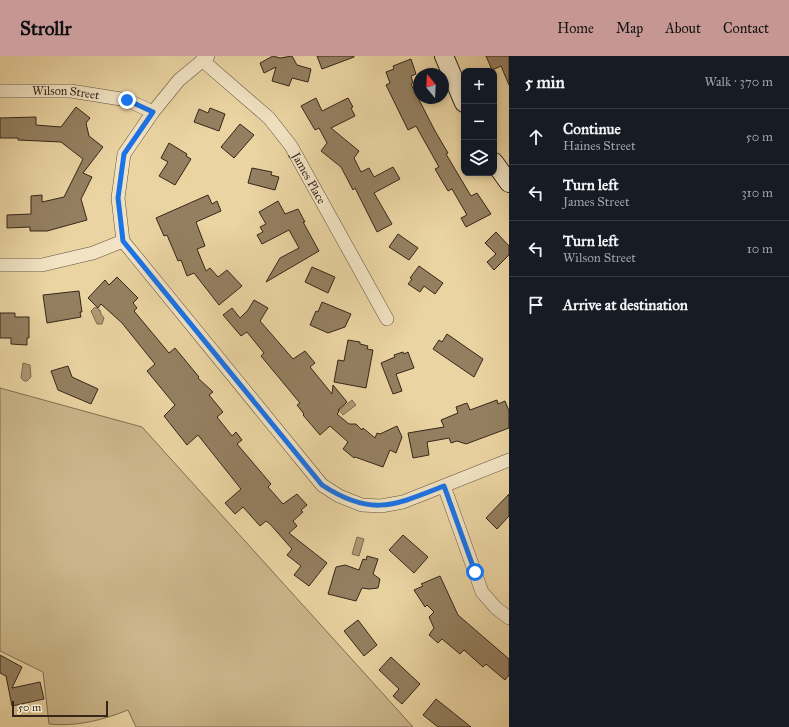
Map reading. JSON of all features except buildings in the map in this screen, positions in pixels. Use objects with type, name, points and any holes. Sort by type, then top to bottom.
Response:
[{"type":"main road","points":[[444,56],[461,96]]},
{"type":"main road","points":[[497,166],[509,183]]},
{"type":"street","points":[[205,58],[179,80],[153,112],[124,154],[118,198],[123,241],[322,485],[339,496],[362,505],[381,506],[403,502],[509,460]]},
{"type":"street","name":"James Place","points":[[205,58],[269,118],[291,146],[387,320]]},
{"type":"street","name":"Wilson Street","points":[[0,90],[71,91],[127,100],[153,112]]},
{"type":"street","points":[[0,265],[42,265],[93,253],[123,241]]},
{"type":"street","points":[[444,486],[482,592],[496,608],[509,618]]},
{"type":"shaded area","points":[[95,307],[100,310],[104,318],[102,324],[97,324],[91,311]]},
{"type":"shaded area","points":[[23,363],[30,365],[31,377],[27,381],[24,381],[21,378]]},
{"type":"shaded area","points":[[0,388],[142,427],[413,727],[136,727],[128,710],[109,717],[79,724],[49,724],[43,672],[0,651]]},
{"type":"shaded area","points":[[352,400],[356,405],[343,415],[339,410]]},
{"type":"shaded area","points":[[357,537],[364,539],[359,556],[352,554]]},
{"type":"route","points":[[127,100],[153,112],[124,154],[118,198],[123,241],[322,485],[339,496],[362,505],[381,506],[403,502],[444,486],[475,572]]}]
